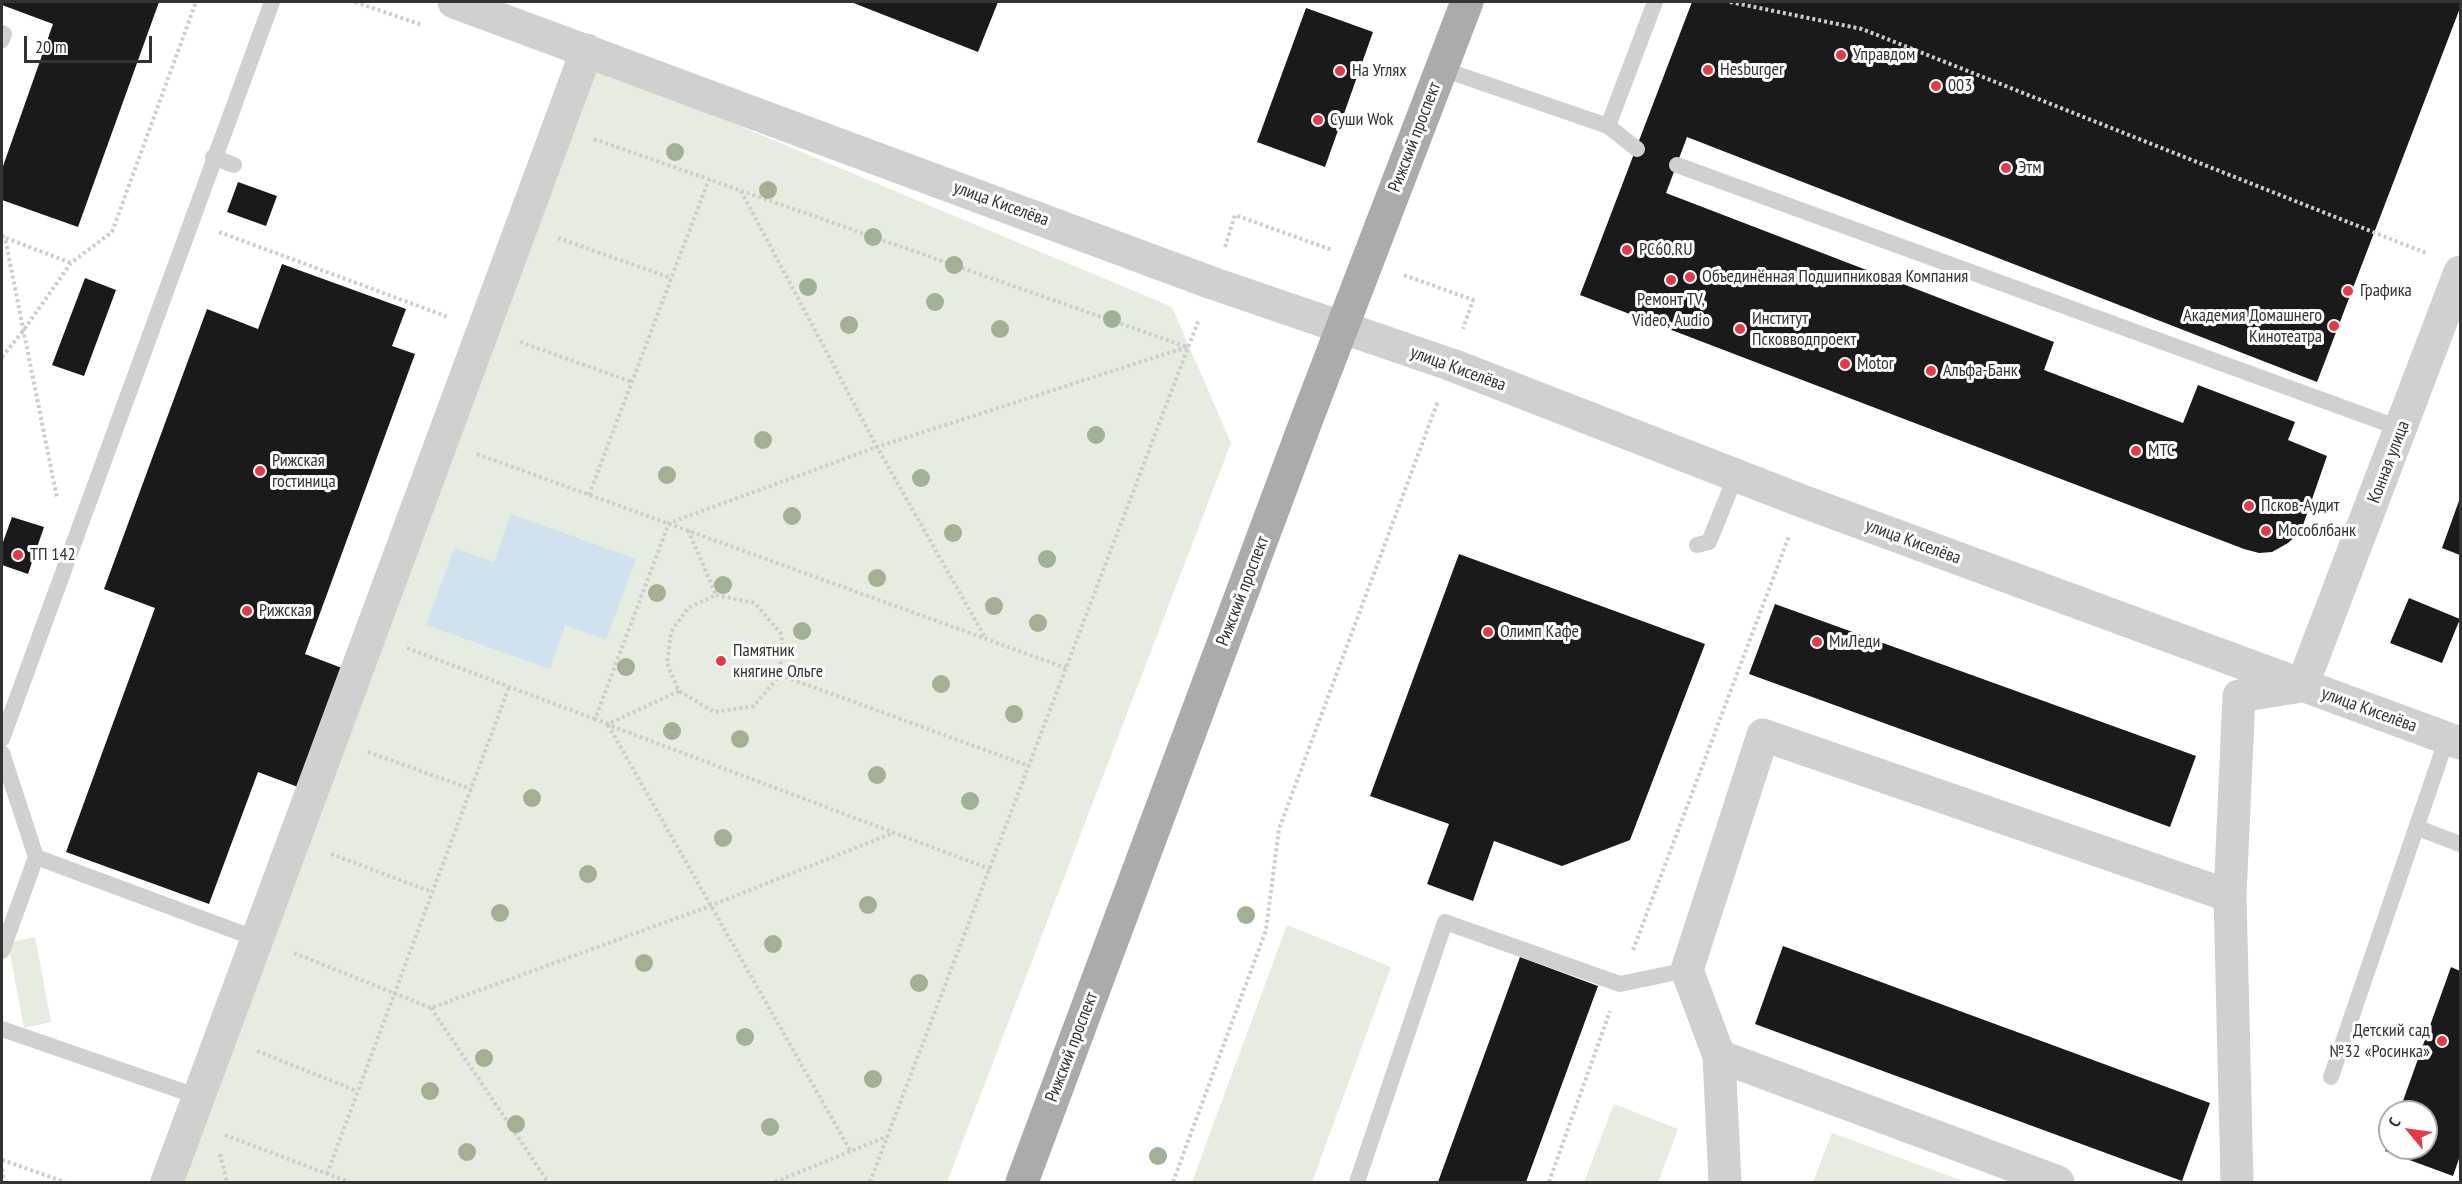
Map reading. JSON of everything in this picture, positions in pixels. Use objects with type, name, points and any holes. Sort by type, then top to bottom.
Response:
[{"type":"main road","name":"Рижский проспект","points":[[1022,1182],[1467,2]]},
{"type":"street","name":"улица Киселёва","points":[[454,2],[1212,283],[1452,366],[1802,501],[2454,740]]},
{"type":"street","points":[[167,1182],[587,50]]},
{"type":"street","name":"Конная улица","points":[[2302,686],[2460,272]]},
{"type":"street","points":[[2236,1182],[2230,896],[2239,696],[2302,686]]},
{"type":"street","points":[[1725,1182],[1719,1056],[1687,970],[1763,735],[2230,896]]},
{"type":"street","points":[[1719,1056],[2058,1182]]},
{"type":"lane","points":[[2,739],[213,157],[272,2]]},
{"type":"lane","points":[[1608,126],[1655,2]]},
{"type":"lane","points":[[2,33],[4,34],[2,40]]},
{"type":"lane","points":[[1442,69],[1608,126],[1637,149]]},
{"type":"lane","points":[[213,157],[234,165]]},
{"type":"lane","points":[[1677,165],[2402,429]]},
{"type":"lane","points":[[1697,545],[1708,542],[1736,476]]},
{"type":"lane","points":[[2331,1077],[2418,828],[2454,740]]},
{"type":"lane","points":[[2,753],[36,857],[2,951]]},
{"type":"lane","points":[[2418,828],[2460,844]]},
{"type":"lane","points":[[36,857],[257,939]]},
{"type":"lane","points":[[1357,1182],[1445,922],[1620,984],[1687,970]]},
{"type":"lane","points":[[2,1029],[199,1096]]},
{"type":"path","points":[[2,357],[71,263],[112,232],[196,2]]},
{"type":"path","points":[[1730,2],[1862,29],[2428,254]]},
{"type":"path","points":[[586,136],[1188,347]]},
{"type":"path","points":[[589,495],[709,179]]},
{"type":"path","points":[[740,190],[877,447],[986,639]]},
{"type":"path","points":[[190,221],[484,331],[632,382]]},
{"type":"path","points":[[549,235],[671,278]]},
{"type":"path","points":[[3,237],[71,263]]},
{"type":"path","points":[[3,237],[68,557]]},
{"type":"path","points":[[595,719],[669,523],[877,447],[1188,347]]},
{"type":"path","points":[[870,1182],[1188,347]]},
{"type":"path","points":[[1173,1182],[1266,930],[1279,829],[1452,366]]},
{"type":"path","points":[[468,450],[1066,668]]},
{"type":"path","points":[[1549,1182],[1620,984],[1802,501]]},
{"type":"path","points":[[688,530],[716,595]]},
{"type":"path","points":[[716,595],[755,603],[782,635],[780,675],[754,706],[714,712],[679,691],[667,663],[671,633],[688,608],[716,595]]},
{"type":"path","points":[[406,648],[990,869]]},
{"type":"path","points":[[780,675],[1029,766]]},
{"type":"path","points":[[327,1174],[509,687]]},
{"type":"path","points":[[608,724],[679,691]]},
{"type":"path","points":[[608,724],[850,1150]]},
{"type":"path","points":[[367,751],[471,789]]},
{"type":"path","points":[[432,1008],[710,906],[893,832]]},
{"type":"path","points":[[329,853],[432,892]]},
{"type":"path","points":[[292,952],[432,1008],[548,1182]]},
{"type":"path","points":[[255,1051],[357,1091]]},
{"type":"path","points":[[224,1134],[349,1182]]},
{"type":"path","points":[[775,1182],[888,1136]]},
{"type":"path","points":[[2,1160],[65,1182]]},
{"type":"path","points":[[2,1169],[4,1182]]},
{"type":"shaded area","points":[[594,65],[1172,307],[1231,443],[947,1182],[179,1182]]},
{"type":"shaded area","points":[[1287,925],[1391,967],[1312,1182],[1192,1182]]},
{"type":"shaded area","points":[[35,937],[51,1022],[24,1028],[8,943]]},
{"type":"shaded area","points":[[1614,1104],[1678,1129],[1658,1182],[1584,1182]]},
{"type":"shaded area","points":[[1832,1133],[1966,1182],[1813,1182]]},
{"type":"water","points":[[511,514],[636,559],[606,640],[565,625],[550,669],[426,625],[454,548],[494,562]]},
{"type":"building","points":[[2,2],[159,2],[78,227],[2,200],[2,169],[53,24],[2,5]]},
{"type":"building","points":[[851,2],[998,2],[978,52]]},
{"type":"building","points":[[1692,2],[2460,2],[2460,8],[2317,382],[1687,137],[1666,193],[2054,342],[2044,370],[2183,423],[2198,385],[2295,422],[2288,440],[2327,456],[2301,531],[2288,543],[2272,552],[2259,553],[2244,549],[1580,295]]},
{"type":"building","points":[[1306,8],[1373,32],[1325,167],[1257,142]]},
{"type":"building","points":[[238,182],[277,196],[266,226],[227,212]]},
{"type":"building","name":"Рижская гостиница","points":[[282,264],[406,309],[392,346],[415,354],[305,654],[342,668],[298,787],[258,772],[209,904],[66,852],[155,608],[104,589],[207,309],[258,329]]},
{"type":"building","points":[[85,278],[116,290],[84,376],[52,365]]},
{"type":"building","points":[[2460,498],[2460,555],[2442,548]]},
{"type":"building","name":"ТП 142","points":[[12,517],[44,527],[28,574],[2,565],[2,545]]},
{"type":"building","points":[[1459,554],[1705,644],[1630,840],[1562,866],[1494,841],[1473,901],[1427,884],[1449,824],[1370,796]]},
{"type":"building","points":[[2409,598],[2460,619],[2442,663],[2390,643]]},
{"type":"building","points":[[1775,604],[2196,756],[2170,827],[1749,674]]},
{"type":"building","points":[[1783,946],[2210,1103],[2182,1181],[1755,1024]]},
{"type":"building","points":[[1520,957],[1598,986],[1526,1182],[1438,1182]]},
{"type":"building","name":"Детский сад №32 «Росинка»","points":[[2451,967],[2460,971],[2460,1156],[2453,1176],[2409,1160],[2438,1160],[2438,1100],[2403,1100]]},
{"type":"place","name":"Управдом","points":[[1841,55]]},
{"type":"place","name":"Hesburger","points":[[1708,70]]},
{"type":"place","name":"На Углях","points":[[1340,71]]},
{"type":"place","name":"003","points":[[1936,86]]},
{"type":"place","name":"Суши Wok","points":[[1318,120]]},
{"type":"place","name":"Этм","points":[[2006,168]]},
{"type":"place","name":"PC60.RU","points":[[1627,250]]},
{"type":"place","name":"Объединённая Подшипниковая Компания","points":[[1690,277]]},
{"type":"place","name":"Ремонт TV, Video, Audio","points":[[1671,280]]},
{"type":"place","name":"Графика","points":[[2348,291]]},
{"type":"place","name":"Академия Домашнего Кинотеатра","points":[[2334,326]]},
{"type":"place","name":"Институт Псковводпроект","points":[[1740,329]]},
{"type":"place","name":"Motor","points":[[1845,364]]},
{"type":"place","name":"Альфа-Банк","points":[[1931,371]]},
{"type":"place","name":"МТС","points":[[2136,451]]},
{"type":"place","name":"Рижская гостиница","points":[[260,471]]},
{"type":"place","name":"Псков-Аудит","points":[[2249,506]]},
{"type":"place","name":"Мособлбанк","points":[[2266,531]]},
{"type":"place","name":"ТП 142","points":[[18,555]]},
{"type":"place","name":"Рижская","points":[[247,611]]},
{"type":"place","name":"Олимп Кафе","points":[[1488,632]]},
{"type":"place","name":"МиЛеди","points":[[1817,642]]},
{"type":"place","name":"Памятник княгине Ольге","points":[[721,661]]},
{"type":"place","name":"Детский сад №32 «Росинка»","points":[[2442,1041]]}]
